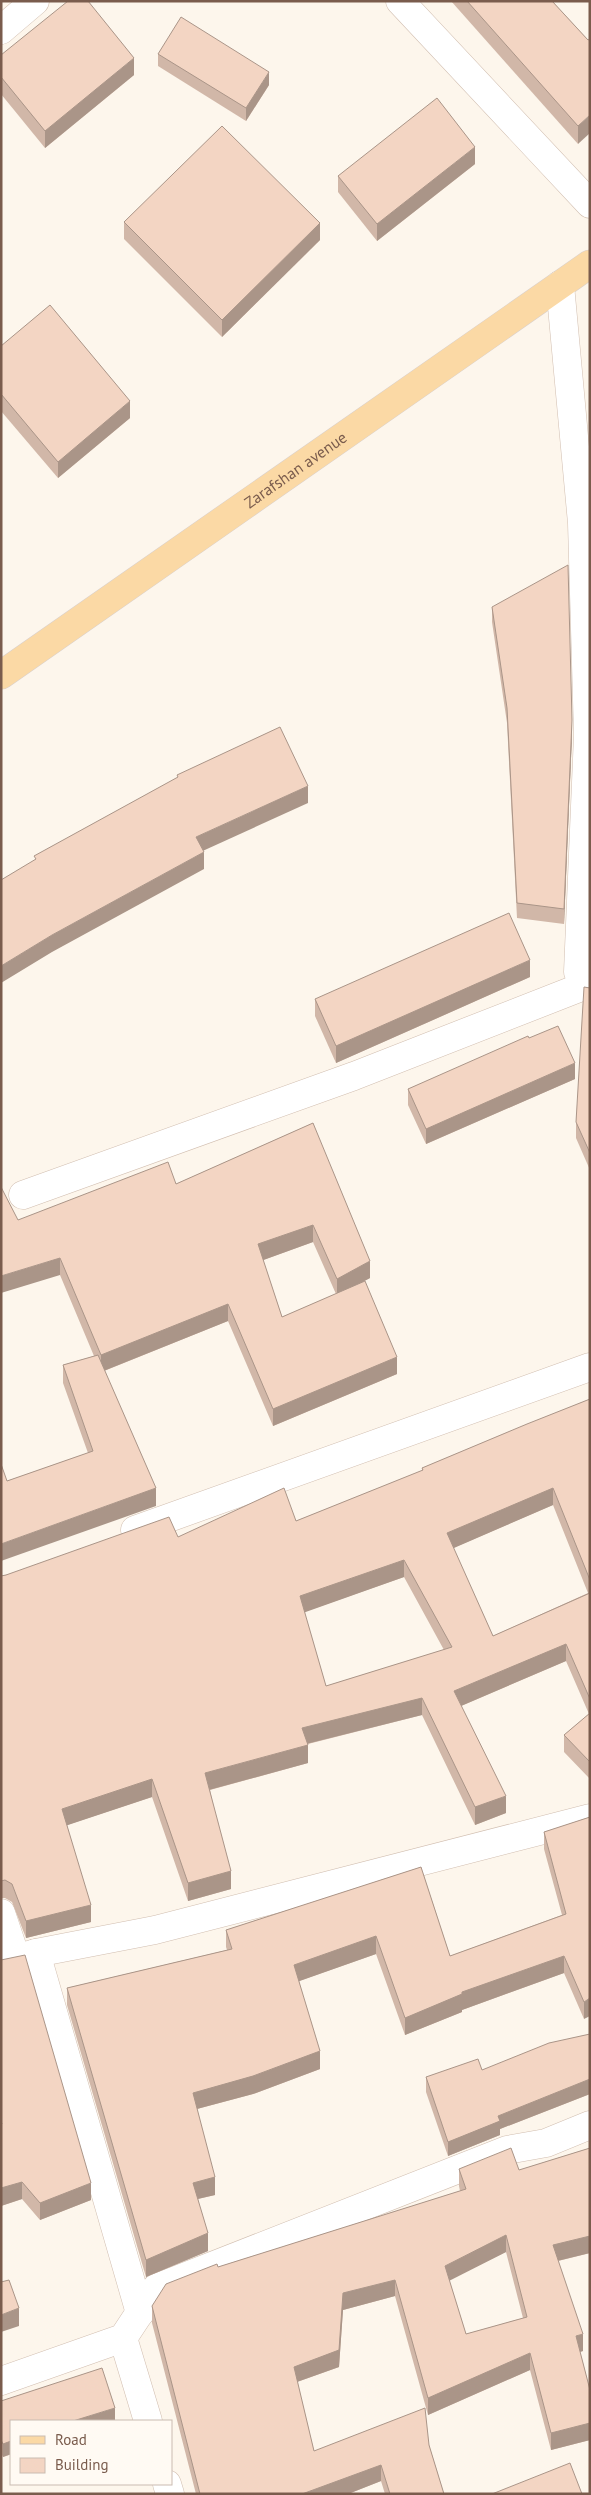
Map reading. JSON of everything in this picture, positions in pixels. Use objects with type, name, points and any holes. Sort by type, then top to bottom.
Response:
[{"type":"main road","name":"Zarafshan avenue","points":[[1,675],[590,264]]},
{"type":"street","points":[[1,30],[35,1]]},
{"type":"street","points":[[400,1],[590,204]]},
{"type":"street","points":[[23,1194],[354,1076],[587,987],[578,972],[588,736],[582,533],[560,285]]},
{"type":"street","points":[[112,1538],[590,1367]]},
{"type":"street","points":[[18,1958],[155,1930],[590,1818]]},
{"type":"street","points":[[1,1913],[140,2313]]},
{"type":"street","points":[[1,2381],[123,2338],[156,2288],[507,2150],[546,2143],[590,2125]]},
{"type":"street","points":[[123,2338],[148,2420]]},
{"type":"building","points":[[68,1],[88,1],[134,58],[45,131],[1,77],[1,55]]},
{"type":"building","points":[[467,1],[552,1],[588,40],[590,39],[590,115],[578,126]]},
{"type":"building","points":[[181,17],[269,72],[246,108],[158,54]]},
{"type":"building","points":[[437,98],[475,147],[377,224],[338,176]]},
{"type":"building","points":[[222,126],[320,223],[222,320],[124,222]]},
{"type":"building","points":[[50,305],[130,401],[58,462],[1,394],[1,346]]},
{"type":"building","points":[[568,565],[572,720],[564,909],[517,903],[507,708],[492,607]]},
{"type":"building","points":[[280,727],[308,786],[196,837],[204,852],[52,935],[1,966],[1,880],[36,859],[34,856],[178,777],[177,775]]},
{"type":"building","points":[[509,913],[530,960],[336,1046],[315,999]]},
{"type":"building","points":[[584,987],[590,988],[590,1153],[576,1122]]},
{"type":"building","points":[[558,1026],[575,1063],[426,1129],[408,1089],[528,1036],[529,1038]]},
{"type":"building","points":[[313,1123],[370,1261],[337,1279],[313,1225],[258,1244],[282,1317],[365,1281],[397,1357],[273,1409],[228,1304],[101,1355],[60,1258],[1,1276],[1,1187],[18,1220],[168,1162],[176,1184]]},
{"type":"building","points":[[98,1355],[156,1488],[1,1544],[1,1464],[7,1481],[93,1451],[63,1365]]},
{"type":"building","points":[[590,1399],[590,1580],[553,1488],[447,1533],[493,1636],[590,1593],[590,1699],[566,1644],[454,1691],[506,1796],[475,1807],[422,1698],[302,1728],[308,1745],[205,1773],[231,1871],[188,1883],[152,1779],[62,1809],[91,1905],[26,1921],[12,1884],[5,1880],[1,1881],[1,1576],[169,1517],[178,1537],[284,1488],[296,1521],[423,1470],[422,1468]],"holes":[[[404,1560],[452,1647],[326,1686],[300,1596]]]},
{"type":"building","points":[[590,1713],[590,1762],[564,1735]]},
{"type":"building","points":[[590,1817],[590,1998],[584,2002],[564,1956],[462,1992],[462,1994],[405,2018],[376,1936],[294,1965],[320,2051],[253,2076],[193,2093],[215,2177],[193,2183],[208,2233],[146,2260],[67,1988],[232,1949],[226,1930],[421,1867],[450,1956],[566,1914],[544,1832]]},
{"type":"building","points":[[25,1955],[91,2183],[40,2203],[22,2182],[1,2188],[1,1960]]},
{"type":"building","points":[[590,2034],[590,2079],[498,2116],[500,2121],[448,2142],[426,2077],[478,2059],[482,2070],[549,2043]]},
{"type":"building","points":[[511,2148],[519,2170],[590,2148],[590,2236],[553,2245],[583,2334],[576,2336],[590,2390],[590,2423],[551,2433],[530,2353],[428,2398],[395,2280],[343,2293],[339,2350],[294,2367],[314,2451],[425,2408],[429,2445],[444,2494],[390,2494],[381,2465],[302,2494],[200,2494],[152,2306],[166,2284],[217,2264],[218,2267],[466,2189],[459,2169]],"holes":[[[506,2235],[527,2317],[466,2334],[445,2266]]]},
{"type":"building","points":[[9,2280],[19,2308],[1,2315],[1,2282]]},
{"type":"building","points":[[102,2368],[115,2408],[76,2420],[10,2420],[10,2441],[3,2444],[1,2440],[1,2401]]},
{"type":"building","points":[[570,2463],[582,2494],[492,2494]]}]
